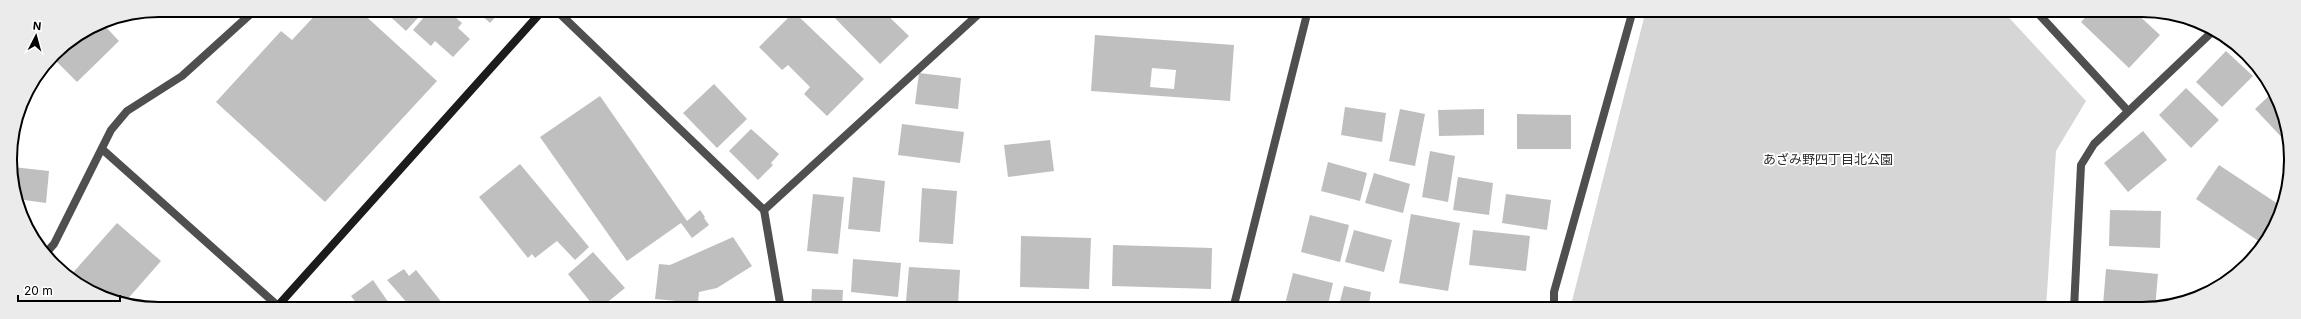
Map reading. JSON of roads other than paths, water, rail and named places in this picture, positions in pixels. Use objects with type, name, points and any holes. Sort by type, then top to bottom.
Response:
[{"type":"street","points":[[49,250],[54,244],[111,130],[128,112],[182,76],[247,17]]},
{"type":"street","points":[[280,302],[537,17]]},
{"type":"street","points":[[563,17],[764,210],[780,302]]},
{"type":"street","points":[[764,210],[975,17]]},
{"type":"street","points":[[1235,302],[1306,17]]},
{"type":"street","points":[[1554,302],[1554,292],[1631,17]]},
{"type":"street","points":[[2041,17],[2128,111]]},
{"type":"street","points":[[2074,302],[2081,164],[2094,144],[2209,34]]},
{"type":"street","points":[[102,149],[270,302]]},
{"type":"park label","name":"あざみ野四丁目北公園","points":[[1828,159]]}]
